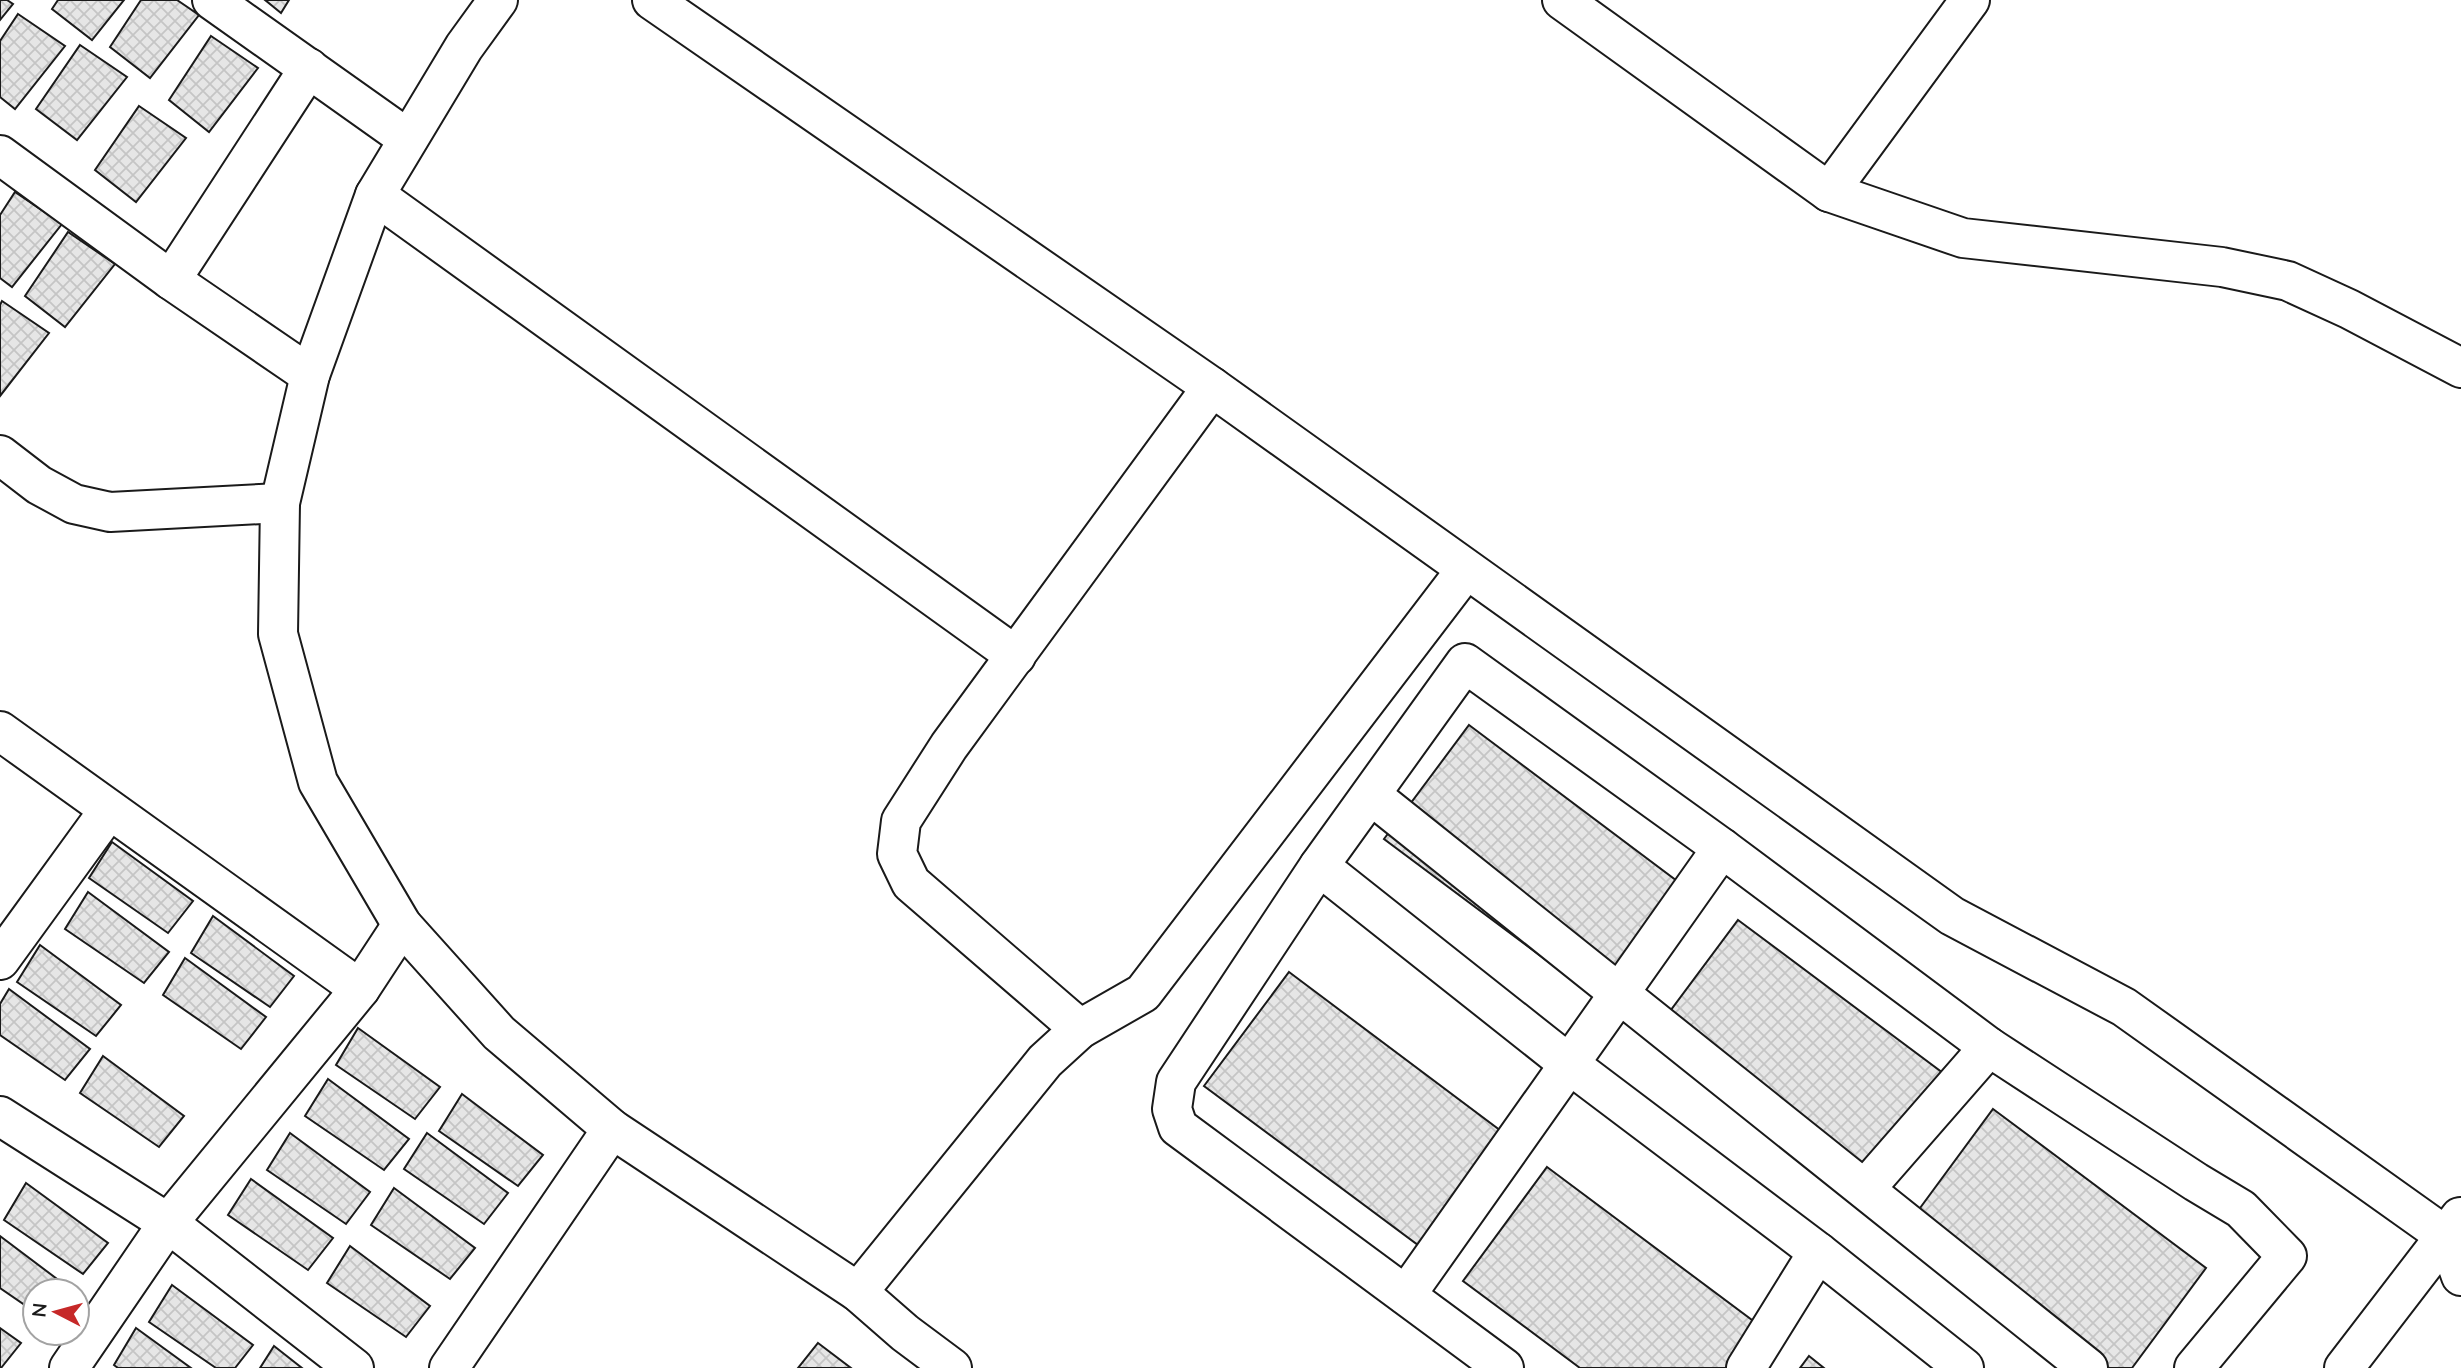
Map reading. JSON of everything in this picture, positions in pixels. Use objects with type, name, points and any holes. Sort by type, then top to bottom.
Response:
[{"type":"street","points":[[212,0],[408,139]]},
{"type":"street","points":[[498,0],[464,47],[375,195],[310,375],[280,503],[278,634],[318,782],[402,925],[499,1033],[612,1129],[858,1292],[905,1333],[952,1368]]},
{"type":"street","points":[[652,0],[1212,387],[1465,571],[1952,916],[2124,1007],[2456,1231],[2461,1276]]},
{"type":"street","points":[[1562,0],[1829,192],[1963,237],[2222,267],[2288,281],[2349,309],[2461,368]]},
{"type":"street","points":[[1829,192],[1969,0]]},
{"type":"street","points":[[172,280],[309,68]]},
{"type":"street","points":[[0,155],[172,280],[310,375]]},
{"type":"street","points":[[375,195],[1016,656]]},
{"type":"street","points":[[1080,1028],[911,883],[897,855],[901,821],[949,746],[1212,387]]},
{"type":"street","points":[[0,455],[39,485],[74,504],[110,512],[280,503]]},
{"type":"street","points":[[858,1292],[1045,1061],[1080,1028],[1143,993],[1465,571]]},
{"type":"street","points":[[1504,1368],[1178,1127],[1172,1109],[1176,1082],[1341,835],[1465,663],[1722,848],[1989,1047],[2241,1209],[2287,1256],[2194,1368]]},
{"type":"street","points":[[0,731],[360,989]]},
{"type":"street","points":[[1297,792],[1341,835]]},
{"type":"street","points":[[1371,795],[2088,1368]]},
{"type":"street","points":[[0,960],[109,810]]},
{"type":"street","points":[[1406,1295],[1722,848]]},
{"type":"street","points":[[1320,866],[1569,1064],[1818,1252],[1964,1368]]},
{"type":"street","points":[[69,1368],[168,1223],[360,989],[402,925]]},
{"type":"street","points":[[1865,1189],[1989,1047]]},
{"type":"street","points":[[0,1116],[168,1223],[354,1368]]},
{"type":"street","points":[[449,1368],[612,1129]]},
{"type":"street","points":[[2344,1368],[2456,1231]]},
{"type":"street","points":[[1746,1368],[1818,1252]]},
{"type":"building","points":[[0,0],[13,4],[0,20]]},
{"type":"building","points":[[58,0],[124,0],[92,40],[52,9]]},
{"type":"building","points":[[141,0],[177,0],[199,15],[150,78],[110,47]]},
{"type":"building","points":[[265,0],[289,0],[281,13]]},
{"type":"building","points":[[18,14],[65,46],[15,109],[0,97],[0,41]]},
{"type":"building","points":[[211,36],[258,68],[209,132],[169,100]]},
{"type":"building","points":[[80,45],[127,77],[77,140],[36,109]]},
{"type":"building","points":[[139,106],[186,138],[136,202],[95,170]]},
{"type":"building","points":[[15,192],[62,224],[12,287],[0,278],[0,215]]},
{"type":"building","points":[[68,232],[115,264],[65,327],[25,296]]},
{"type":"building","points":[[2,301],[49,333],[0,396],[0,305]]},
{"type":"building","points":[[1469,725],[1681,884],[1597,998],[1384,839]]},
{"type":"building","points":[[112,842],[193,901],[168,933],[89,878]]},
{"type":"building","points":[[88,892],[169,952],[144,983],[65,929]]},
{"type":"building","points":[[213,916],[294,976],[270,1007],[191,953]]},
{"type":"building","points":[[1738,920],[1951,1079],[1867,1194],[1653,1034]]},
{"type":"building","points":[[40,945],[121,1005],[96,1036],[17,982]]},
{"type":"building","points":[[185,958],[266,1017],[241,1049],[163,995]]},
{"type":"building","points":[[1289,972],[1501,1131],[1418,1245],[1204,1086]]},
{"type":"building","points":[[9,989],[90,1049],[65,1080],[0,1035],[0,1004]]},
{"type":"building","points":[[358,1028],[440,1087],[415,1119],[336,1065]]},
{"type":"building","points":[[103,1056],[184,1116],[159,1147],[80,1093]]},
{"type":"building","points":[[328,1079],[409,1139],[384,1170],[305,1116]]},
{"type":"building","points":[[462,1094],[543,1155],[518,1186],[439,1131]]},
{"type":"building","points":[[1993,1109],[2206,1268],[2132,1368],[2103,1368],[1909,1223]]},
{"type":"building","points":[[290,1133],[370,1192],[346,1224],[267,1170]]},
{"type":"building","points":[[427,1133],[508,1193],[484,1224],[404,1169]]},
{"type":"building","points":[[1547,1167],[1760,1326],[1729,1368],[1580,1368],[1463,1281]]},
{"type":"building","points":[[251,1179],[333,1238],[308,1270],[228,1215]]},
{"type":"building","points":[[26,1183],[108,1243],[83,1274],[4,1220]]},
{"type":"building","points":[[394,1188],[475,1248],[450,1279],[371,1225]]},
{"type":"building","points":[[0,1236],[54,1277],[21,1277],[21,1302],[0,1288]]},
{"type":"building","points":[[350,1246],[430,1306],[406,1337],[327,1283]]},
{"type":"building","points":[[172,1285],[253,1345],[235,1368],[216,1368],[149,1322]]},
{"type":"building","points":[[0,1328],[21,1343],[0,1368]]},
{"type":"building","points":[[136,1328],[191,1368],[118,1368],[114,1365]]},
{"type":"building","points":[[818,1343],[851,1368],[798,1368]]},
{"type":"building","points":[[274,1346],[302,1368],[260,1368]]},
{"type":"building","points":[[1809,1356],[1824,1368],[1800,1368]]}]
